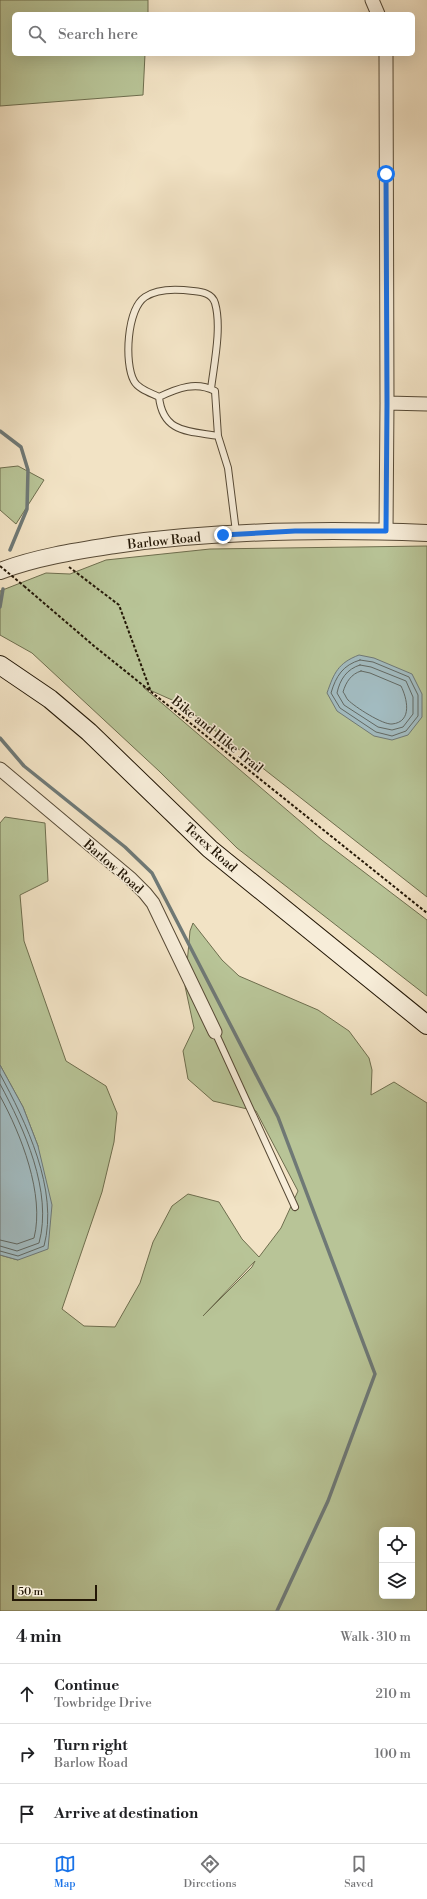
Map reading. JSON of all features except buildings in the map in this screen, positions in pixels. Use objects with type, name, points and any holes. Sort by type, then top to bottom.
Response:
[{"type":"main road","name":"Terex Road","points":[[0,665],[50,699],[89,732],[210,848],[427,1025]]},
{"type":"street","points":[[372,0],[377,12]]},
{"type":"street","points":[[386,56],[386,531]]},
{"type":"street","points":[[387,403],[427,404]]},
{"type":"street","name":"Barlow Road","points":[[0,571],[85,549],[138,542],[295,531],[386,531],[427,533]]},
{"type":"street","name":"Barlow Road","points":[[0,769],[106,857],[153,902],[188,972],[215,1032]]},
{"type":"lane","points":[[159,397],[144,390],[134,381],[129,364],[129,333],[135,311],[144,297],[158,291],[180,289],[207,293],[215,302],[217,323],[211,389]]},
{"type":"lane","points":[[159,397],[177,388],[204,385],[215,390],[218,436],[228,468],[236,534]]},
{"type":"lane","points":[[159,397],[160,410],[170,425],[188,431],[218,436]]},
{"type":"lane","points":[[215,1032],[295,1207]]},
{"type":"path","points":[[56,556],[119,605],[152,692]]},
{"type":"path","name":"Bike and Hike Trail","points":[[0,566],[94,646],[427,913]]},
{"type":"green space","points":[[0,0],[148,0],[148,12],[12,12],[12,56],[145,56],[143,95],[0,106]]},
{"type":"green space","points":[[18,466],[44,480],[16,524],[0,510],[0,468]]},
{"type":"green space","points":[[427,546],[427,897],[181,704],[143,687],[322,840],[427,920],[427,996],[237,848],[159,771],[32,653],[0,635],[0,591],[46,573],[70,574],[106,560],[210,549]]},
{"type":"green space","points":[[5,817],[45,823],[48,881],[20,895],[24,941],[66,1061],[106,1086],[117,1113],[114,1142],[102,1192],[62,1309],[84,1326],[115,1327],[140,1283],[153,1242],[172,1206],[188,1194],[219,1202],[242,1239],[259,1257],[281,1228],[298,1191],[256,1111],[213,1101],[188,1079],[183,1051],[194,1028],[185,986],[190,931],[193,923],[222,960],[239,976],[318,1010],[349,1031],[369,1058],[372,1070],[371,1095],[394,1082],[427,1103],[427,1611],[0,1611],[0,1255],[18,1260],[38,1146],[23,1107],[0,1065],[0,823]],"holes":[[[255,1261],[252,1267],[203,1316]]]},
{"type":"water","points":[[359,655],[374,658],[412,674],[422,694],[422,717],[408,735],[392,740],[374,736],[337,711],[327,693],[335,674],[341,665]]},
{"type":"water","points":[[0,1065],[23,1107],[38,1146],[52,1205],[48,1249],[18,1260],[0,1255]]},
{"type":"waterway","points":[[0,431],[21,447],[28,470],[27,509],[10,550]]},
{"type":"waterway","points":[[0,607],[3,589]]},
{"type":"waterway","points":[[0,738],[24,766],[125,847],[152,873],[278,1117],[375,1374],[328,1501],[277,1611]]},
{"type":"route","points":[[223,535],[295,531],[386,531],[386,174]]}]
